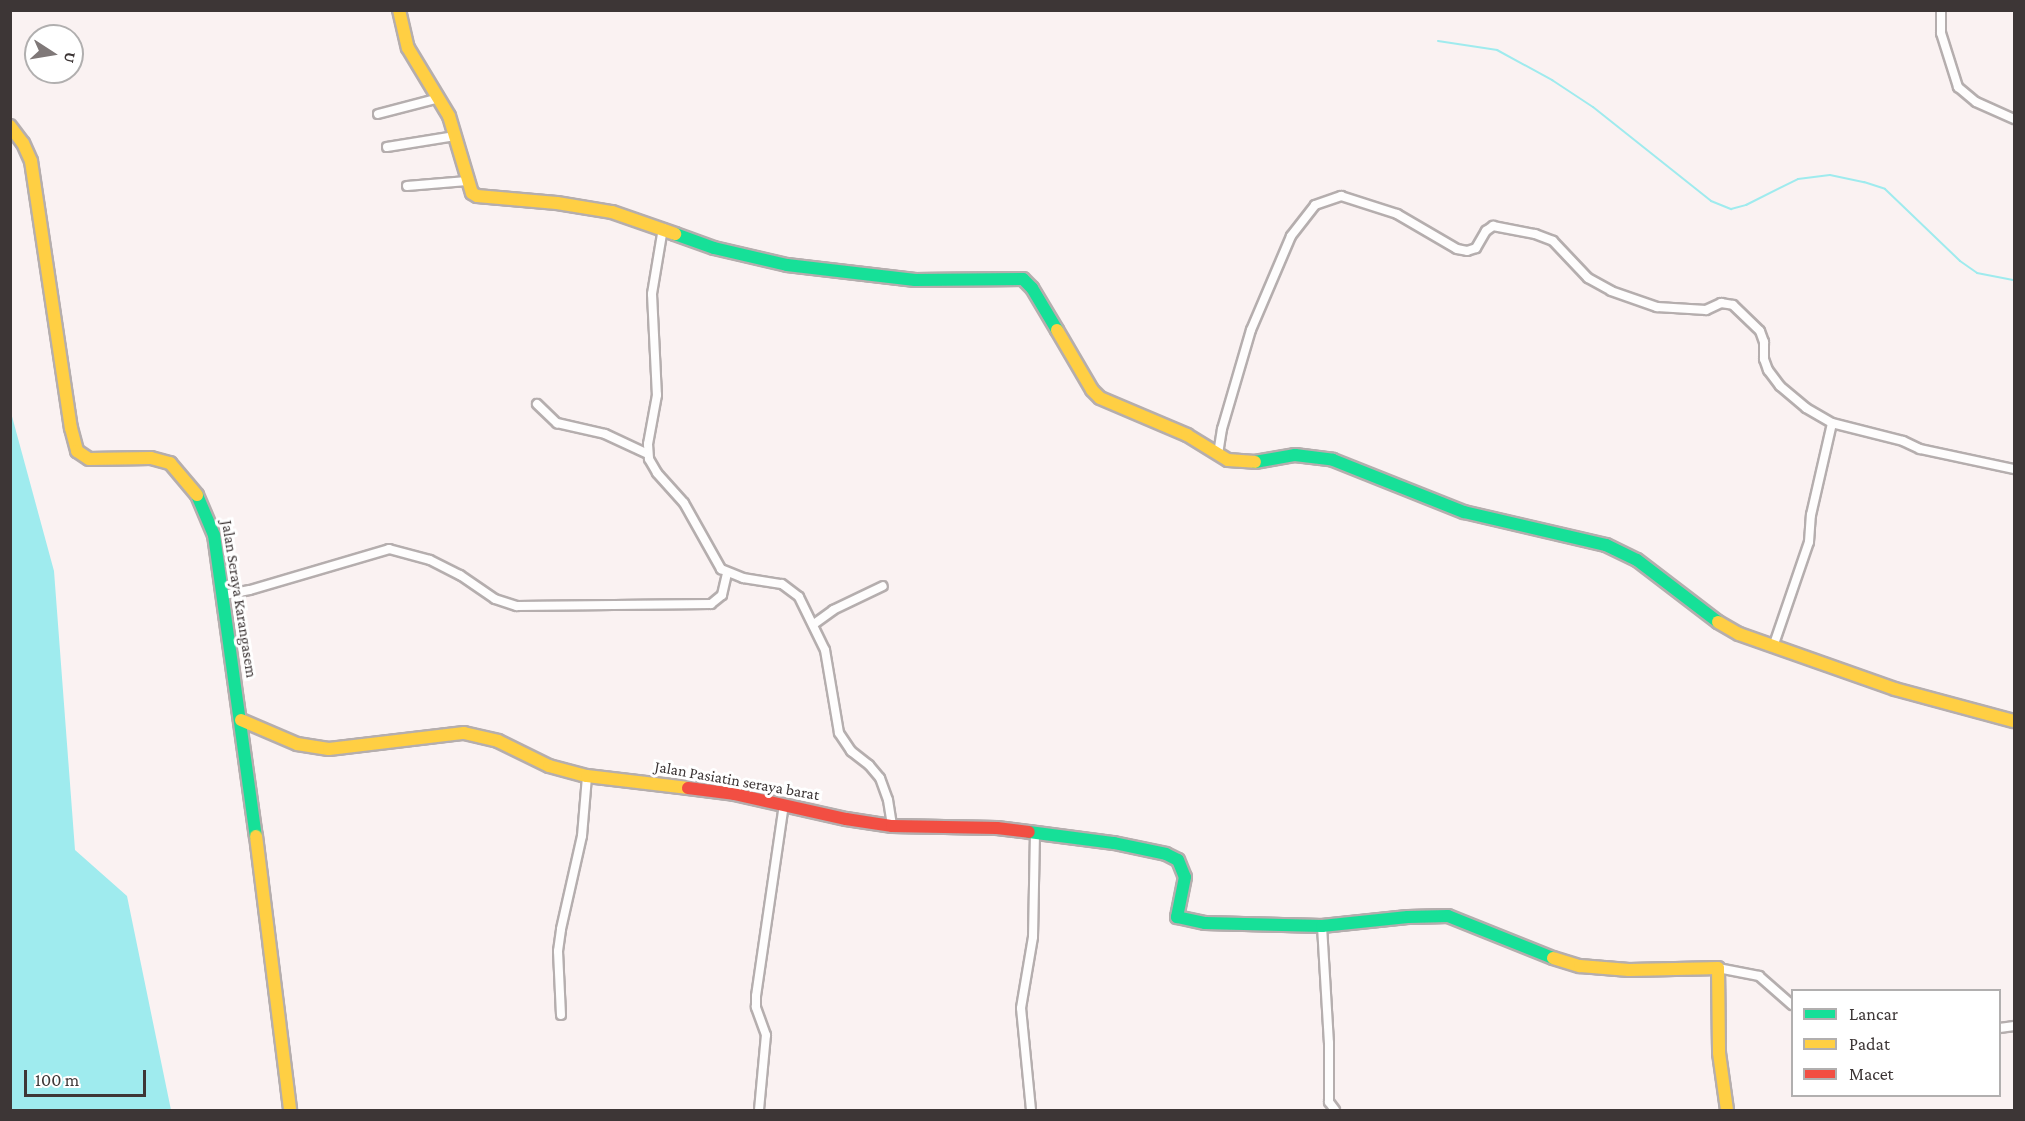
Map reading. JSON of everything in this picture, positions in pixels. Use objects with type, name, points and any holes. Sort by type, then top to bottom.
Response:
[{"type":"street","points":[[399,10],[403,33],[414,62],[439,98],[455,135],[466,181],[473,194],[477,196],[580,206],[612,212],[663,228],[714,248],[787,265],[915,280],[1023,279],[1032,288],[1092,390],[1100,398],[1187,435],[1233,462],[1243,463],[1295,455],[1333,460],[1408,492],[1464,512],[1606,545],[1637,560],[1721,626],[1773,647],[1895,689],[2014,721]]},
{"type":"street","points":[[1941,10],[1941,33],[1958,87],[1976,102],[2014,119]]},
{"type":"street","points":[[378,114],[439,98]]},
{"type":"street","name":"Jalan Seraya Karangasem","points":[[10,126],[23,143],[31,161],[77,451],[89,459],[161,459],[176,468],[191,485],[209,516],[224,595],[290,1110]]},
{"type":"street","points":[[387,147],[455,135]]},
{"type":"street","points":[[407,186],[466,181]]},
{"type":"street","points":[[1218,454],[1222,429],[1251,330],[1291,236],[1315,205],[1341,196],[1397,214],[1457,249],[1467,251],[1476,248],[1486,231],[1493,226],[1535,234],[1552,241],[1588,278],[1611,291],[1657,307],[1706,310],[1721,303],[1733,305],[1760,331],[1768,370],[1780,386],[1806,408],[1832,423],[1903,441],[1920,449],[2014,469]]},
{"type":"street","points":[[663,228],[652,294],[657,395],[648,454],[657,473],[684,503],[715,562],[728,573],[782,584],[791,589],[814,624],[825,650],[839,733],[851,752],[869,765],[880,778],[888,800],[892,826]]},
{"type":"street","points":[[537,404],[557,423],[605,434],[648,454]]},
{"type":"street","points":[[1773,647],[1809,542],[1811,515],[1832,423]]},
{"type":"street","points":[[224,595],[250,590],[389,549],[430,560],[460,575],[495,599],[517,606],[711,604],[722,595],[728,573]]},
{"type":"street","points":[[814,624],[833,610],[883,586]]},
{"type":"street","name":"Jalan Pasiatin seraya barat","points":[[241,720],[297,744],[329,749],[388,744],[447,733],[474,734],[498,741],[549,766],[587,776],[694,788],[892,826],[963,825],[1114,843],[1174,858],[1182,865],[1185,877],[1177,917],[1205,923],[1242,926],[1322,926]]},
{"type":"street","points":[[561,1015],[558,951],[582,836],[587,776]]},
{"type":"street","points":[[759,1110],[766,1044],[756,996],[784,805]]},
{"type":"street","points":[[1031,1110],[1021,1008],[1033,938],[1035,833]]},
{"type":"street","points":[[1335,1110],[1329,1102],[1329,1043],[1322,926],[1416,916],[1448,916],[1480,927],[1537,954],[1580,966],[1629,970],[1718,968],[1759,976],[1791,1004]]},
{"type":"street","points":[[1718,968],[1719,1053],[1727,1110]]},
{"type":"water","points":[[10,409],[54,571],[75,850],[127,896],[171,1110],[11,1110]]},
{"type":"waterway","points":[[1438,41],[1497,50],[1552,80],[1593,107],[1711,201],[1731,209],[1746,205],[1798,179],[1830,175],[1864,182],[1885,189],[1960,261],[1977,273],[2014,280]]},
{"type":"traffic: fast","points":[[675,234],[714,248],[787,265],[915,280],[1023,279],[1032,288],[1057,330]]},
{"type":"traffic: fast","points":[[1255,462],[1295,455],[1333,460],[1464,512],[1606,545],[1637,560],[1718,622]]},
{"type":"traffic: fast","points":[[197,495],[214,535],[256,836]]},
{"type":"traffic: fast","points":[[1029,832],[1114,843],[1166,854],[1178,860],[1185,877],[1177,917],[1205,923],[1322,926],[1408,917],[1448,916],[1553,958]]},
{"type":"traffic: slow","points":[[399,10],[408,48],[449,116],[472,193],[477,196],[557,203],[612,212],[675,234]]},
{"type":"traffic: slow","points":[[10,126],[23,143],[31,161],[71,428],[77,451],[89,459],[151,458],[170,463],[197,495]]},
{"type":"traffic: slow","points":[[1057,330],[1092,390],[1100,398],[1187,435],[1228,460],[1255,462]]},
{"type":"traffic: slow","points":[[1718,622],[1739,634],[1895,689],[2014,721]]},
{"type":"traffic: slow","points":[[241,720],[297,744],[329,749],[464,733],[498,741],[549,766],[587,776],[688,788]]},
{"type":"traffic: slow","points":[[256,836],[290,1110]]},
{"type":"traffic: slow","points":[[1553,958],[1580,966],[1629,970],[1718,968],[1719,1053],[1727,1110]]},
{"type":"traffic: jam","points":[[688,788],[734,794],[846,819],[892,826],[997,828],[1029,832]]}]
